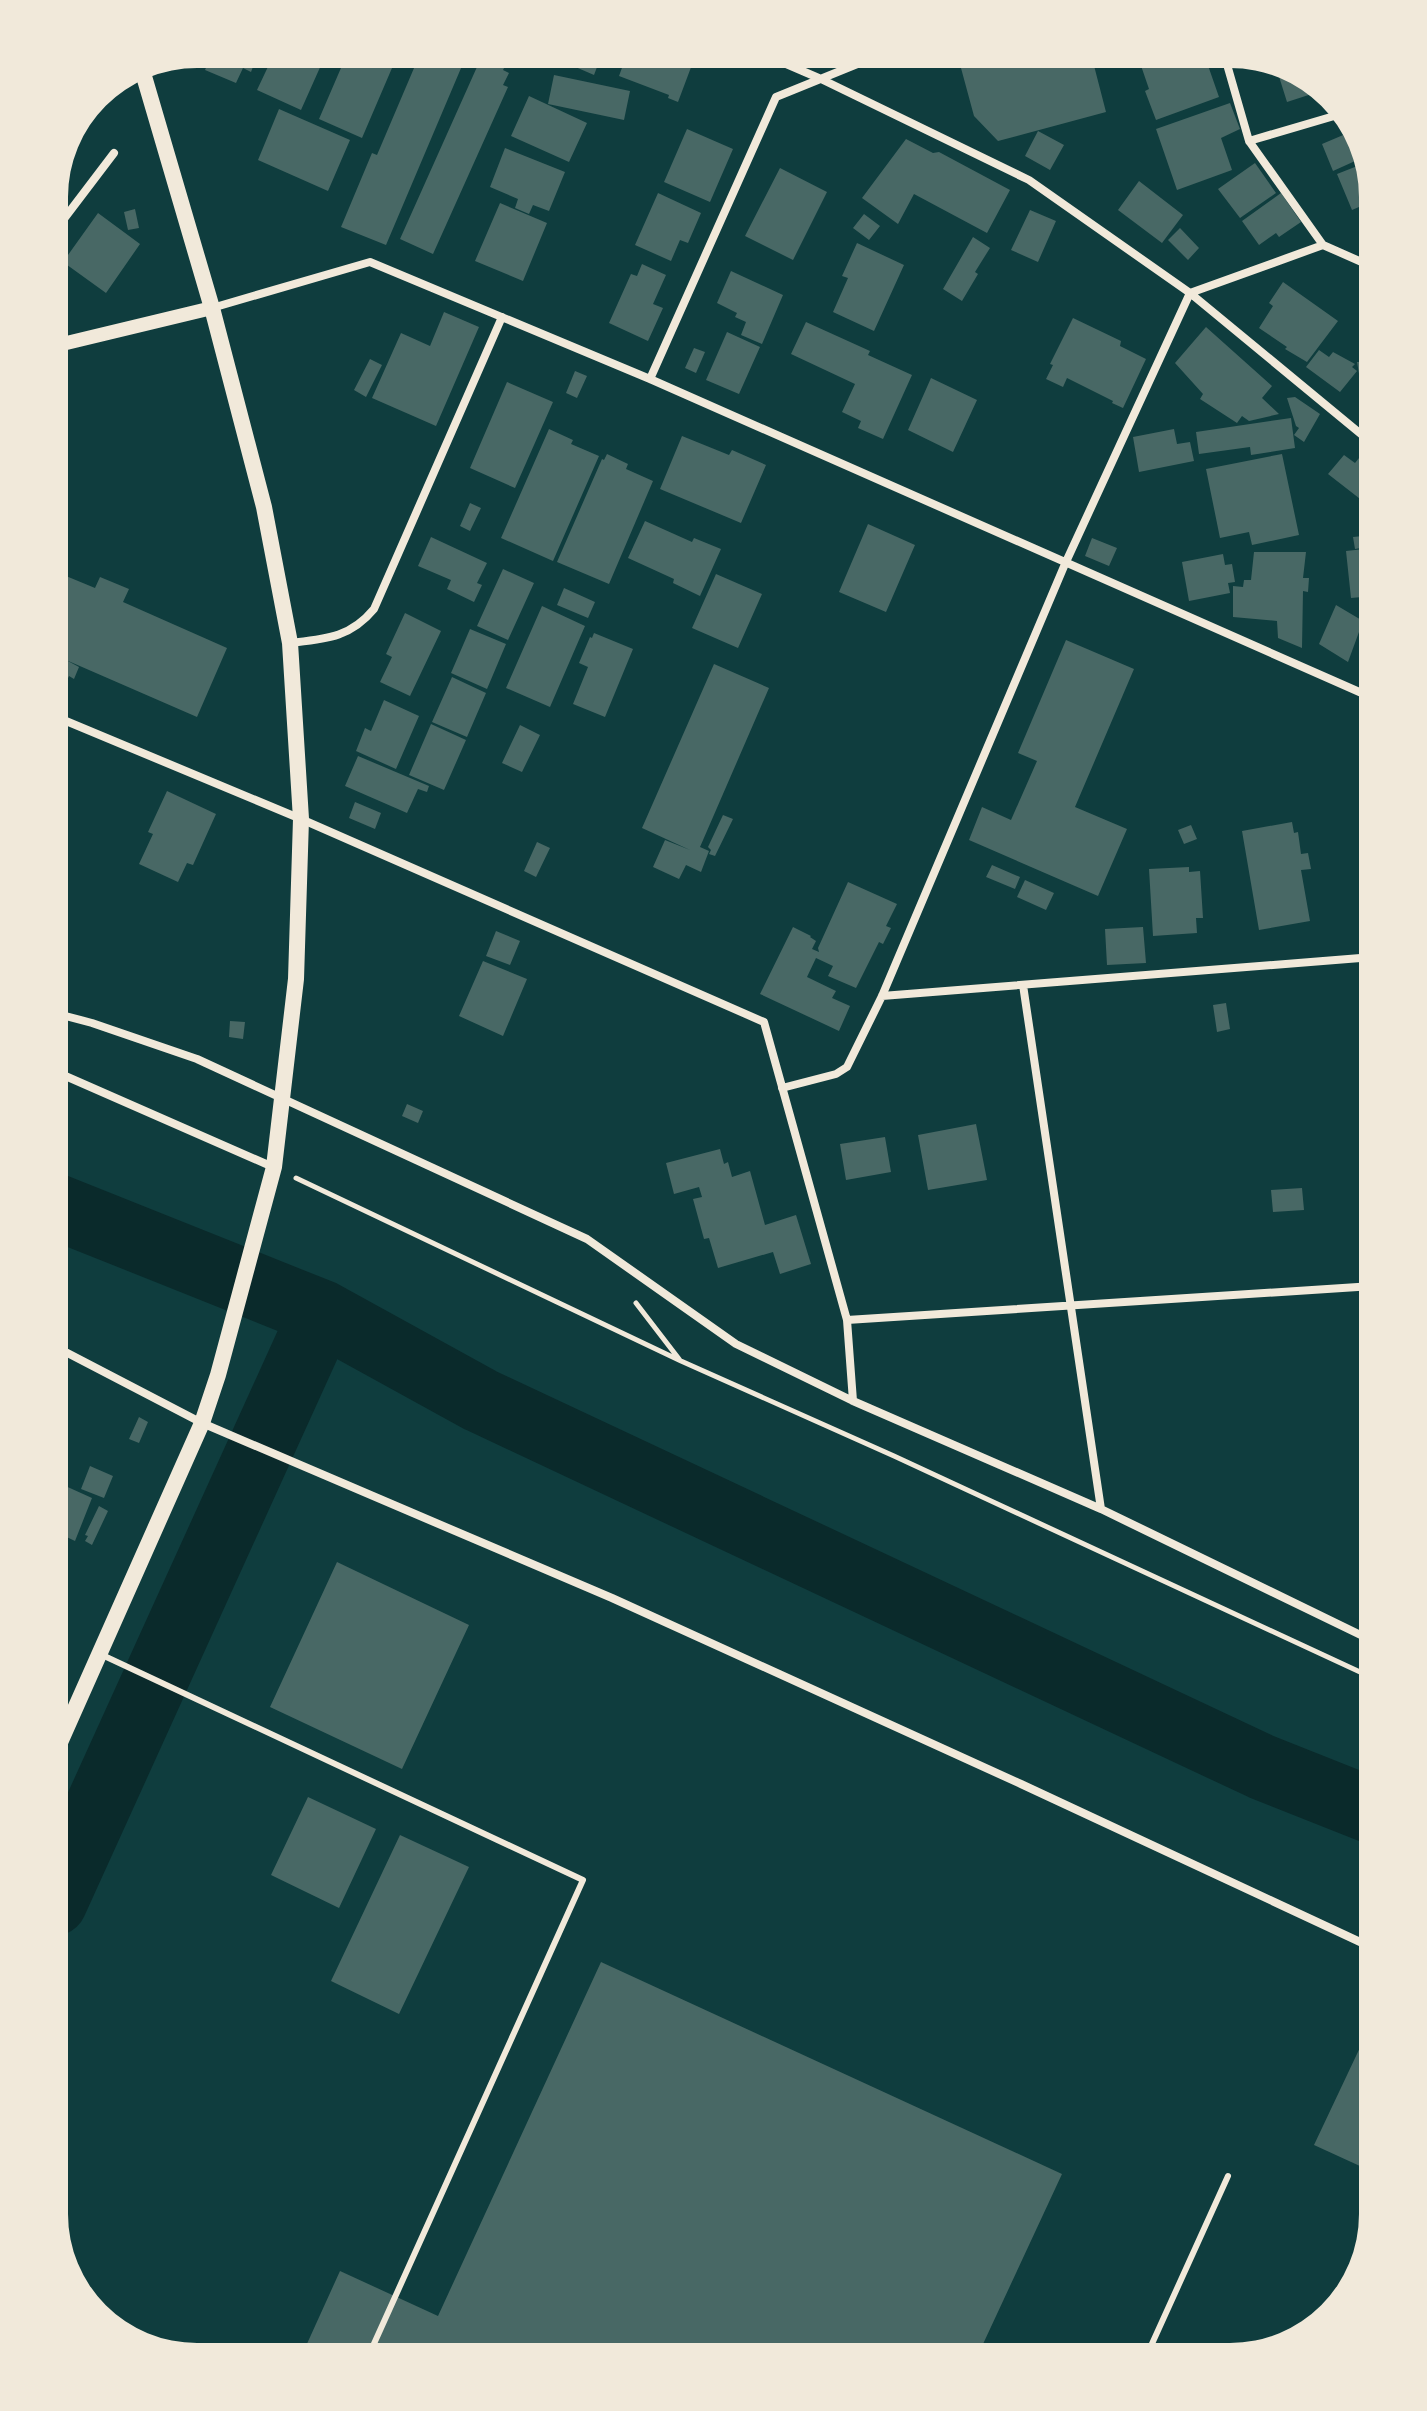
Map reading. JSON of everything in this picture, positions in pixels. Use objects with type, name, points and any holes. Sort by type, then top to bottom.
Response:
[{"type":"main road","points":[[68,1716],[100,1654],[202,1423],[218,1375],[272,1174],[296,979],[301,819],[290,643],[264,507],[212,308],[145,80]]},
{"type":"street","points":[[795,68],[1029,180],[1190,293],[1359,432]]},
{"type":"street","points":[[650,379],[776,97],[848,68]]},
{"type":"street","points":[[1228,68],[1249,141],[1323,245],[1359,261]]},
{"type":"street","points":[[1249,141],[1331,117]]},
{"type":"street","points":[[68,214],[114,153]]},
{"type":"street","points":[[782,1088],[836,1074],[847,1067],[882,996],[1065,564],[1190,293],[1323,245]]},
{"type":"street","points":[[68,343],[212,308],[370,262],[650,379],[1359,692]]},
{"type":"street","points":[[290,643],[331,638],[363,622],[374,609],[502,317]]},
{"type":"street","points":[[68,722],[301,819],[764,1022],[847,1320],[853,1401]]},
{"type":"street","points":[[882,996],[1359,958]]},
{"type":"street","points":[[1023,985],[1101,1509]]},
{"type":"street","points":[[68,1018],[197,1059],[587,1239],[736,1344],[853,1401],[1101,1509],[1359,1634]]},
{"type":"street","points":[[68,1078],[272,1174]]},
{"type":"street","points":[[847,1320],[1359,1287]]},
{"type":"street","points":[[68,1353],[202,1423],[612,1598],[1359,1941]]},
{"type":"lane","points":[[100,1654],[583,1880],[374,2343]]},
{"type":"lane","points":[[1152,2343],[1228,2176]]},
{"type":"path","points":[[272,1174],[894,1456],[1359,1672]]},
{"type":"building","points":[[206,68],[243,68],[236,83]]},
{"type":"building","points":[[267,68],[320,68],[301,110],[257,90]]},
{"type":"building","points":[[341,68],[392,68],[362,138],[319,119]]},
{"type":"building","points":[[414,68],[461,68],[386,245],[341,227],[372,153],[377,155]]},
{"type":"building","points":[[477,68],[504,68],[509,73],[503,85],[508,87],[433,254],[400,239]]},
{"type":"building","points":[[578,68],[597,68],[594,75]]},
{"type":"building","points":[[622,68],[691,68],[678,102],[668,98],[669,95],[619,76]]},
{"type":"building","points":[[961,68],[1095,68],[1106,112],[998,141],[974,116]]},
{"type":"building","points":[[1142,68],[1209,68],[1219,97],[1156,120],[1145,91],[1149,89]]},
{"type":"building","points":[[554,75],[630,91],[624,120],[548,104]]},
{"type":"building","points":[[1280,78],[1309,95],[1287,102]]},
{"type":"building","points":[[529,96],[587,123],[569,162],[511,136]]},
{"type":"building","points":[[1230,103],[1240,129],[1221,138],[1232,170],[1177,190],[1156,129]]},
{"type":"building","points":[[279,109],[350,140],[328,191],[258,160]]},
{"type":"building","points":[[687,129],[733,149],[710,202],[664,182]]},
{"type":"building","points":[[1038,131],[1064,145],[1050,170],[1025,156]]},
{"type":"building","points":[[1343,135],[1354,161],[1333,171],[1322,144]]},
{"type":"building","points":[[906,139],[933,153],[939,152],[1010,190],[987,233],[914,194],[898,224],[862,198]]},
{"type":"building","points":[[505,148],[565,172],[549,211],[533,205],[529,214],[515,208],[518,199],[490,187]]},
{"type":"building","points":[[1255,163],[1276,193],[1240,218],[1218,189]]},
{"type":"building","points":[[1356,167],[1359,207],[1352,210],[1337,174]]},
{"type":"building","points":[[780,168],[827,192],[793,260],[745,236]]},
{"type":"building","points":[[1139,181],[1183,215],[1162,243],[1118,210]]},
{"type":"building","points":[[658,193],[701,213],[688,243],[680,240],[671,261],[635,245]]},
{"type":"building","points":[[1281,193],[1301,222],[1279,237],[1276,233],[1259,245],[1242,221]]},
{"type":"building","points":[[500,203],[547,223],[523,281],[475,261]]},
{"type":"building","points":[[135,209],[139,228],[128,230],[124,212]]},
{"type":"building","points":[[1030,210],[1056,221],[1038,262],[1011,250]]},
{"type":"building","points":[[98,213],[140,244],[106,293],[68,266],[68,255]]},
{"type":"building","points":[[864,214],[880,226],[869,240],[853,228]]},
{"type":"building","points":[[1180,228],[1199,248],[1188,260],[1168,240]]},
{"type":"building","points":[[973,237],[990,248],[962,301],[943,289]]},
{"type":"building","points":[[857,243],[904,265],[874,331],[833,312],[848,278],[842,276]]},
{"type":"building","points":[[642,264],[666,275],[653,304],[663,308],[648,341],[609,323],[631,274],[637,276]]},
{"type":"building","points":[[731,271],[783,295],[762,344],[741,335],[746,322],[735,317],[737,313],[717,303]]},
{"type":"building","points":[[1283,282],[1338,321],[1307,362],[1259,328],[1273,306],[1269,303]]},
{"type":"building","points":[[444,312],[479,327],[436,426],[372,398],[401,333],[430,346]]},
{"type":"building","points":[[1073,318],[1121,341],[1120,346],[1146,359],[1123,408],[1067,378],[1063,387],[1046,379],[1053,365],[1050,364]]},
{"type":"building","points":[[806,322],[870,351],[868,355],[912,375],[883,439],[858,428],[861,421],[842,412],[855,384],[791,354]]},
{"type":"building","points":[[1206,327],[1272,386],[1262,398],[1279,414],[1249,421],[1242,416],[1237,423],[1200,399],[1203,394],[1175,363]]},
{"type":"building","points":[[727,332],[760,347],[739,394],[706,380]]},
{"type":"building","points":[[694,348],[705,352],[696,373],[685,368]]},
{"type":"building","points":[[1319,350],[1329,357],[1333,352],[1355,364],[1352,367],[1357,371],[1340,392],[1306,367]]},
{"type":"building","points":[[370,359],[382,365],[366,397],[354,390]]},
{"type":"building","points":[[575,371],[587,376],[577,398],[566,393]]},
{"type":"building","points":[[931,378],[977,400],[953,452],[908,430]]},
{"type":"building","points":[[507,382],[553,402],[515,488],[470,468]]},
{"type":"building","points":[[1295,397],[1320,414],[1304,442],[1294,435],[1299,428],[1287,398]]},
{"type":"building","points":[[1291,418],[1295,448],[1251,455],[1250,447],[1199,454],[1196,432]]},
{"type":"building","points":[[549,429],[573,440],[571,444],[599,456],[553,561],[501,538]]},
{"type":"building","points":[[1174,429],[1177,444],[1190,442],[1194,461],[1139,472],[1133,437]]},
{"type":"building","points":[[682,436],[729,455],[732,450],[766,465],[741,523],[660,489]]},
{"type":"building","points":[[607,454],[628,464],[626,469],[653,481],[609,584],[557,562],[602,459]]},
{"type":"building","points":[[1282,454],[1299,535],[1252,545],[1249,532],[1220,538],[1206,469]]},
{"type":"building","points":[[1344,455],[1355,463],[1359,458],[1359,498],[1328,474]]},
{"type":"building","points":[[470,503],[481,508],[470,531],[460,526]]},
{"type":"building","points":[[645,521],[692,542],[694,538],[721,549],[700,596],[673,583],[674,579],[628,558]]},
{"type":"building","points":[[868,524],[915,545],[886,612],[839,592]]},
{"type":"building","points":[[1359,536],[1359,548],[1355,549],[1353,537]]},
{"type":"building","points":[[431,537],[487,563],[477,583],[482,585],[474,602],[447,589],[451,580],[418,566]]},
{"type":"building","points":[[1092,538],[1117,548],[1109,566],[1085,556]]},
{"type":"building","points":[[1359,550],[1359,597],[1351,598],[1346,551]]},
{"type":"building","points":[[1254,552],[1306,552],[1303,578],[1309,578],[1308,592],[1303,591],[1302,648],[1278,638],[1277,621],[1233,617],[1233,586],[1243,587],[1244,580],[1251,580]]},
{"type":"building","points":[[1223,554],[1225,565],[1232,564],[1235,582],[1228,583],[1230,593],[1189,601],[1182,562]]},
{"type":"building","points":[[503,569],[534,583],[508,640],[477,626]]},
{"type":"building","points":[[716,574],[762,594],[738,648],[692,628]]},
{"type":"building","points":[[68,577],[95,588],[100,577],[129,589],[123,602],[227,648],[197,717],[68,661]]},
{"type":"building","points":[[564,588],[595,602],[588,618],[557,605]]},
{"type":"building","points":[[1336,605],[1359,619],[1359,632],[1348,662],[1319,644]]},
{"type":"building","points":[[542,606],[585,626],[550,707],[506,688]]},
{"type":"building","points":[[405,613],[441,631],[410,696],[380,682],[392,657],[386,654]]},
{"type":"building","points":[[470,629],[506,644],[487,689],[451,673]]},
{"type":"building","points":[[594,633],[633,649],[605,717],[573,704],[588,667],[579,663]]},
{"type":"building","points":[[1066,640],[1134,669],[1075,807],[1127,829],[1098,896],[969,840],[982,807],[1011,820],[1037,761],[1018,753]]},
{"type":"building","points":[[68,661],[79,667],[74,679],[69,676]]},
{"type":"building","points":[[714,664],[769,688],[700,847],[709,851],[701,872],[686,865],[679,879],[653,867],[665,840],[690,850],[642,828]]},
{"type":"building","points":[[452,677],[486,693],[467,737],[432,722]]},
{"type":"building","points":[[384,700],[419,716],[396,769],[356,751],[365,728],[371,731]]},
{"type":"building","points":[[431,724],[466,740],[444,790],[409,775]]},
{"type":"building","points":[[520,725],[540,735],[522,772],[502,763]]},
{"type":"building","points":[[358,756],[429,786],[427,792],[418,789],[407,813],[345,786]]},
{"type":"building","points":[[167,791],[216,814],[193,865],[187,863],[178,882],[139,864],[153,834],[148,832]]},
{"type":"building","points":[[355,802],[381,813],[375,829],[349,818]]},
{"type":"building","points":[[723,815],[733,819],[715,856],[709,854],[711,850],[708,847]]},
{"type":"building","points":[[1292,822],[1294,833],[1298,832],[1301,854],[1308,853],[1311,869],[1301,870],[1310,921],[1259,930],[1242,831]]},
{"type":"building","points":[[1191,825],[1197,839],[1184,844],[1178,830]]},
{"type":"building","points":[[537,842],[550,848],[536,877],[524,871]]},
{"type":"building","points":[[992,865],[1020,877],[1015,889],[986,877]]},
{"type":"building","points":[[1189,867],[1189,872],[1200,871],[1203,918],[1196,918],[1197,933],[1153,936],[1149,869]]},
{"type":"building","points":[[1025,880],[1054,893],[1046,910],[1017,897]]},
{"type":"building","points":[[848,882],[897,904],[886,926],[891,928],[883,944],[879,942],[856,988],[828,976],[833,966],[816,958],[807,977],[836,991],[832,998],[850,1006],[839,1031],[760,994],[793,927],[811,936],[816,941],[812,949],[819,952],[818,948]]},
{"type":"building","points":[[1143,927],[1146,963],[1107,965],[1105,929]]},
{"type":"building","points":[[496,931],[520,941],[510,965],[486,956]]},
{"type":"building","points":[[483,961],[527,979],[503,1036],[459,1016]]},
{"type":"building","points":[[1226,1003],[1230,1029],[1217,1032],[1213,1005]]},
{"type":"building","points":[[230,1021],[245,1022],[243,1039],[229,1037]]},
{"type":"building","points":[[407,1104],[423,1111],[418,1123],[402,1116]]},
{"type":"building","points":[[976,1124],[987,1180],[928,1190],[918,1135]]},
{"type":"building","points":[[885,1137],[891,1172],[846,1180],[840,1144]]},
{"type":"building","points":[[720,1149],[732,1177],[750,1171],[765,1225],[796,1215],[811,1264],[780,1274],[773,1252],[718,1268],[709,1238],[704,1239],[693,1199],[702,1197],[699,1187],[674,1194],[666,1163]]},
{"type":"building","points":[[1302,1188],[1304,1210],[1273,1212],[1271,1190]]},
{"type":"building","points":[[139,1417],[148,1422],[139,1443],[129,1439]]},
{"type":"building","points":[[90,1466],[113,1476],[104,1498],[81,1489]]},
{"type":"building","points":[[68,1487],[92,1498],[75,1541],[68,1538]]},
{"type":"building","points":[[99,1506],[108,1511],[92,1545],[85,1541],[88,1536],[85,1535]]},
{"type":"building","points":[[337,1562],[469,1625],[402,1769],[270,1707]]},
{"type":"building","points":[[308,1797],[376,1829],[339,1908],[271,1875]]},
{"type":"building","points":[[400,1835],[469,1867],[399,2014],[331,1981]]},
{"type":"building","points":[[601,1962],[1062,2174],[984,2343],[307,2343],[340,2271],[438,2316]]},
{"type":"building","points":[[1359,2050],[1359,2166],[1314,2145]]},
{"type":"waterway","points":[[68,1212],[322,1313],[480,1400],[1262,1767],[1359,1805]]},
{"type":"waterway","points":[[68,1872],[322,1313]]}]
